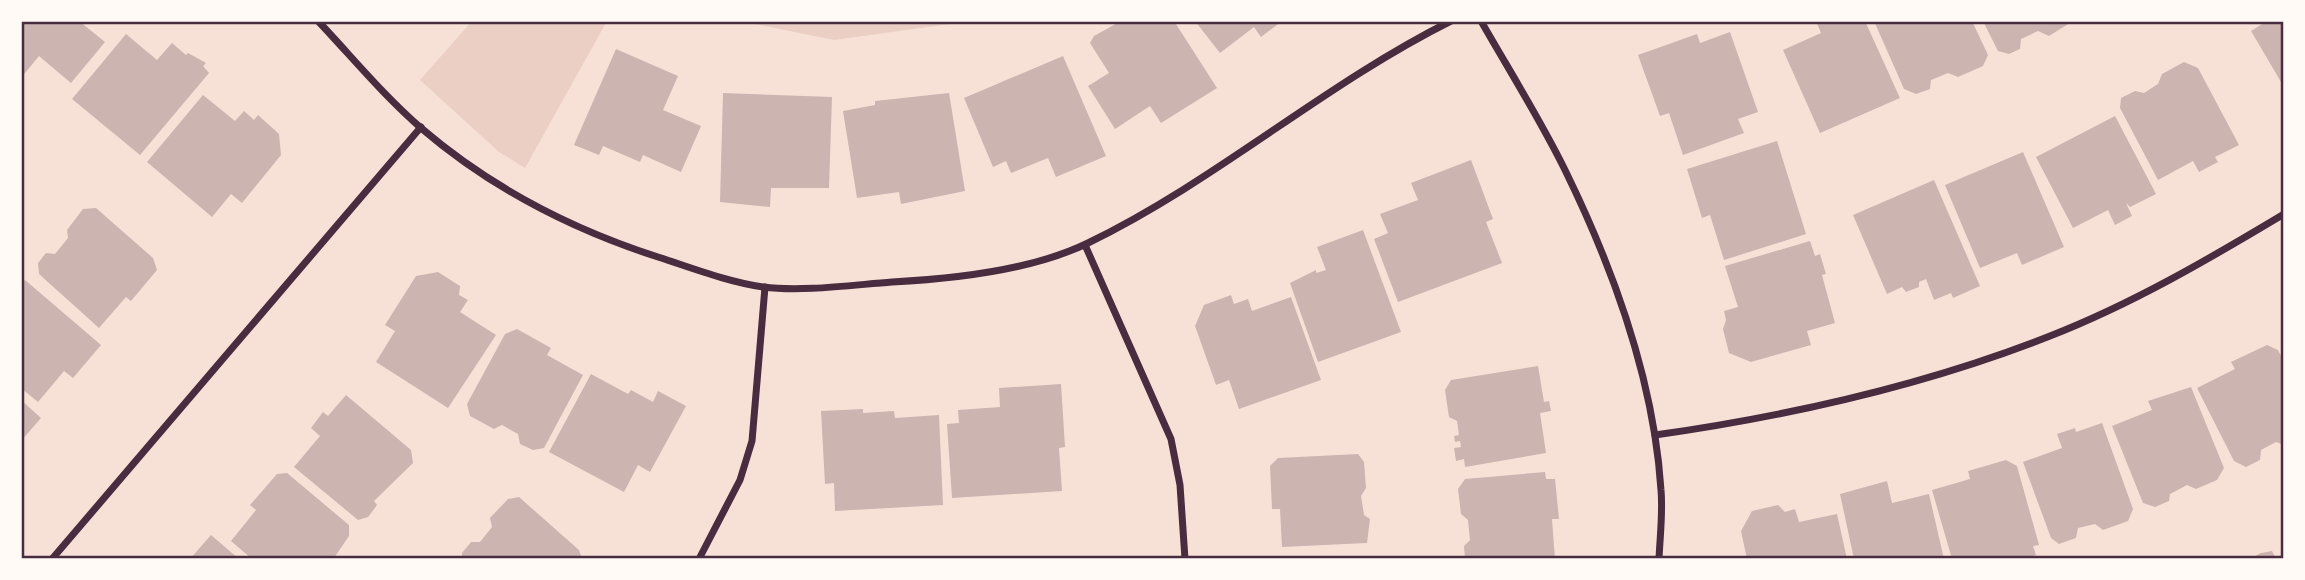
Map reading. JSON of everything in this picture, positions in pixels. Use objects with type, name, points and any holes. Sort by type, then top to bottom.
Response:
[{"type":"street","points":[[318,21],[421,127],[479,172],[524,200],[602,239],[672,262],[765,287],[928,279],[982,272],[1040,260],[1085,245],[1222,164],[1378,60],[1451,21]]},
{"type":"street","points":[[1481,21],[1564,168],[1603,256],[1637,360],[1655,435],[1661,491],[1659,559]]},
{"type":"street","points":[[52,559],[421,127]]},
{"type":"street","points":[[1655,435],[1788,412],[1872,393],[1952,370],[2051,336],[2172,279],[2284,214]]},
{"type":"street","points":[[1085,245],[1171,439],[1180,485],[1185,559]]},
{"type":"street","points":[[699,559],[740,480],[752,441],[765,287]]},
{"type":"shaded area","points":[[472,21],[607,21],[525,168],[499,152],[420,80]]},
{"type":"shaded area","points":[[740,21],[972,21],[834,40]]},
{"type":"building","points":[[21,21],[79,21],[105,42],[71,83],[39,56],[21,78]]},
{"type":"building","points":[[1121,21],[1174,21],[1217,88],[1161,123],[1150,106],[1115,129],[1088,86],[1109,73],[1090,43],[1094,36]]},
{"type":"building","points":[[1195,21],[1282,21],[1261,37],[1254,27],[1220,53]]},
{"type":"building","points":[[1816,21],[1865,21],[1900,98],[1820,133],[1783,50],[1821,33]]},
{"type":"building","points":[[1874,21],[1972,21],[1988,55],[1983,66],[1958,77],[1948,73],[1931,80],[1930,89],[1916,94],[1904,89]]},
{"type":"building","points":[[1983,21],[2073,21],[2049,36],[2038,31],[2021,39],[2020,49],[2009,54],[1998,51]]},
{"type":"building","points":[[2267,21],[2284,21],[2284,87],[2251,31]]},
{"type":"building","points":[[1730,32],[1758,112],[1738,119],[1744,133],[1683,155],[1669,113],[1660,116],[1638,55],[1697,34],[1700,43]]},
{"type":"building","points":[[126,34],[157,60],[172,43],[186,55],[188,53],[206,63],[203,66],[209,73],[140,155],[72,99]]},
{"type":"building","points":[[616,49],[678,76],[663,110],[701,126],[681,172],[643,155],[640,162],[603,146],[599,155],[574,145]]},
{"type":"building","points":[[1063,56],[1106,156],[1056,177],[1048,158],[1011,173],[1006,161],[993,167],[964,98]]},
{"type":"building","points":[[2184,62],[2198,68],[2239,145],[2215,157],[2218,162],[2199,172],[2193,161],[2158,180],[2120,108],[2121,98],[2135,91],[2144,93],[2158,84],[2162,74]]},
{"type":"building","points":[[723,93],[832,97],[829,188],[771,188],[770,207],[720,202]]},
{"type":"building","points":[[949,93],[965,191],[901,204],[899,192],[857,198],[843,111],[875,105],[875,101]]},
{"type":"building","points":[[203,95],[235,121],[244,111],[254,120],[258,115],[279,134],[281,155],[242,203],[231,194],[212,217],[147,162]]},
{"type":"building","points":[[2115,116],[2156,194],[2130,207],[2126,203],[2132,216],[2115,225],[2108,210],[2073,228],[2036,157]]},
{"type":"building","points":[[1777,141],[1806,234],[1724,260],[1710,215],[1702,218],[1687,169]]},
{"type":"building","points":[[2023,152],[2064,247],[2022,265],[2017,253],[1980,268],[1945,185]]},
{"type":"building","points":[[1471,160],[1493,219],[1486,222],[1502,263],[1398,302],[1374,239],[1388,233],[1380,214],[1418,200],[1411,183]]},
{"type":"building","points":[[1934,180],[1980,286],[1953,298],[1951,293],[1934,300],[1926,279],[1919,282],[1919,287],[1906,292],[1902,287],[1887,294],[1853,215]]},
{"type":"building","points":[[96,208],[153,258],[157,270],[131,301],[126,297],[99,328],[39,274],[38,263],[46,253],[55,254],[68,238],[67,230],[83,209]]},
{"type":"building","points":[[1363,230],[1401,332],[1318,362],[1290,283],[1316,270],[1316,273],[1326,270],[1317,247]]},
{"type":"building","points":[[1810,241],[1815,256],[1820,254],[1826,274],[1822,275],[1835,323],[1807,331],[1811,345],[1751,362],[1729,353],[1723,329],[1726,320],[1724,311],[1738,307],[1725,266]]},
{"type":"building","points":[[438,272],[460,286],[459,295],[468,300],[460,312],[496,335],[448,408],[376,362],[395,331],[385,325],[416,276]]},
{"type":"building","points":[[25,280],[101,345],[73,378],[64,371],[38,402],[21,388],[21,285]]},
{"type":"building","points":[[1231,295],[1234,304],[1248,299],[1252,311],[1291,297],[1321,380],[1239,409],[1229,380],[1216,385],[1195,326],[1204,305]]},
{"type":"building","points":[[517,329],[551,348],[547,355],[583,375],[544,448],[533,450],[520,444],[518,434],[502,425],[494,429],[470,416],[467,404],[505,334]]},
{"type":"building","points":[[2267,345],[2278,350],[2284,362],[2284,445],[2276,442],[2261,450],[2260,460],[2246,467],[2234,461],[2197,388],[2235,369],[2231,362]]},
{"type":"building","points":[[1538,366],[1544,402],[1549,401],[1551,411],[1540,413],[1546,453],[1465,467],[1464,459],[1456,461],[1454,448],[1461,447],[1460,441],[1455,442],[1454,436],[1459,435],[1457,421],[1449,417],[1445,390],[1451,380]]},
{"type":"building","points":[[591,374],[628,394],[631,390],[653,402],[658,391],[686,406],[650,472],[638,465],[624,492],[549,452]]},
{"type":"building","points":[[1061,384],[1065,447],[1059,448],[1062,491],[952,498],[947,424],[959,423],[958,410],[1000,407],[999,388]]},
{"type":"building","points":[[2191,387],[2224,468],[2217,480],[2196,489],[2187,485],[2170,494],[2169,501],[2155,507],[2143,503],[2112,426],[2152,410],[2148,401]]},
{"type":"building","points":[[346,395],[411,450],[413,463],[374,501],[377,505],[368,517],[358,520],[294,467],[320,436],[311,428],[323,412],[328,416]]},
{"type":"building","points":[[21,400],[41,418],[21,441]]},
{"type":"building","points":[[863,409],[863,413],[894,411],[895,418],[939,415],[943,505],[835,511],[834,483],[825,484],[821,411]]},
{"type":"building","points":[[2102,423],[2133,509],[2128,521],[2103,530],[2095,524],[2078,528],[2076,538],[2059,544],[2051,538],[2023,462],[2062,448],[2057,434],[2075,428],[2076,432]]},
{"type":"building","points":[[1358,454],[1364,462],[1366,488],[1361,496],[1364,515],[1370,519],[1367,543],[1282,547],[1280,509],[1272,509],[1270,466],[1278,458]]},
{"type":"building","points":[[2006,460],[2017,466],[2039,545],[2033,546],[2036,555],[2023,559],[1952,559],[1932,490],[1970,479],[1968,471]]},
{"type":"building","points":[[1545,472],[1546,479],[1555,479],[1559,519],[1552,519],[1555,559],[1465,559],[1464,546],[1470,540],[1468,520],[1461,514],[1458,489],[1465,479]]},
{"type":"building","points":[[287,473],[349,525],[349,536],[334,558],[252,559],[231,541],[256,510],[250,505],[277,474]]},
{"type":"building","points":[[1887,481],[1892,503],[1929,494],[1944,559],[1854,559],[1840,494]]},
{"type":"building","points":[[519,497],[579,550],[582,559],[462,559],[462,553],[471,542],[480,542],[492,527],[490,518],[508,499]]},
{"type":"building","points":[[1778,505],[1785,512],[1795,509],[1799,522],[1837,514],[1847,559],[1747,559],[1741,531],[1752,511]]},
{"type":"building","points":[[211,535],[239,559],[190,559]]},
{"type":"building","points":[[2272,551],[2276,559],[2249,559],[2261,553]]}]
